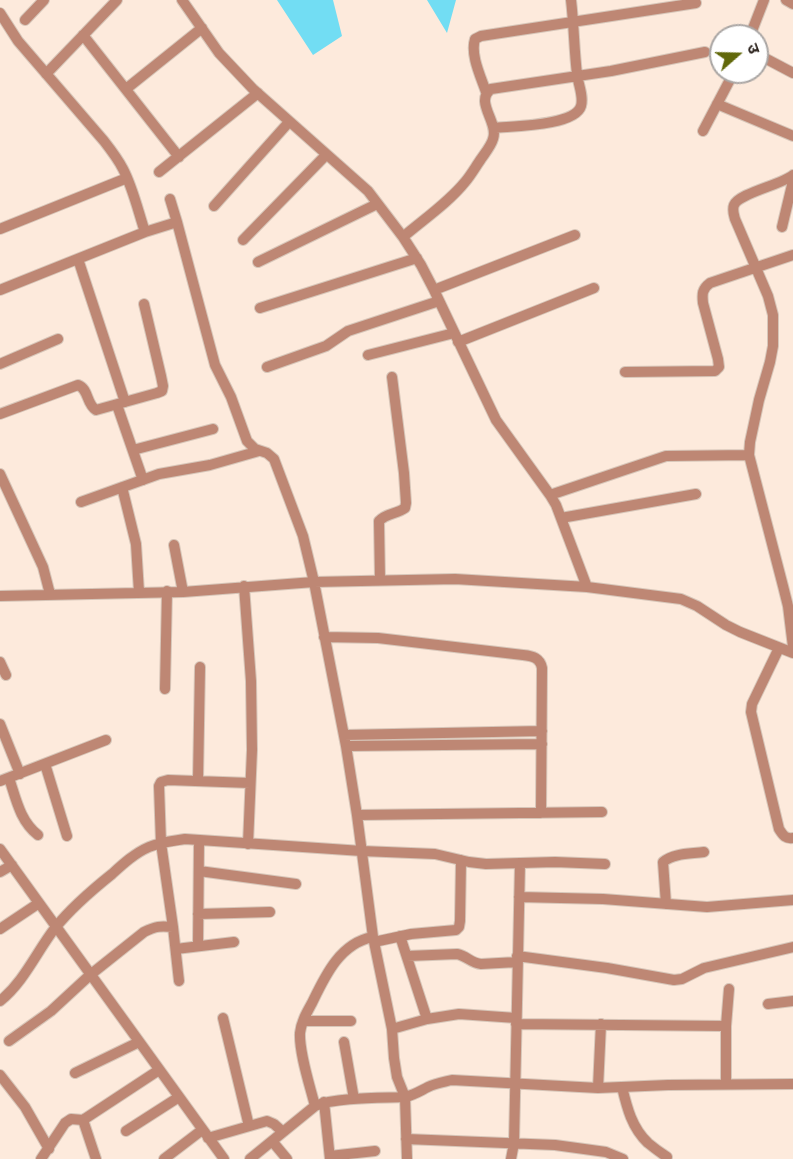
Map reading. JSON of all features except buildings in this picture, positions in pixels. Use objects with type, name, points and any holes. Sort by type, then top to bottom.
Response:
[{"type":"street","points":[[25,20],[44,0]]},
{"type":"street","points":[[46,74],[117,0]]},
{"type":"street","points":[[182,0],[219,53],[289,122],[368,192],[403,237],[434,290],[496,420],[556,505],[587,587]]},
{"type":"street","points":[[494,128],[550,123],[567,118],[578,111],[581,96],[577,75],[571,0]]},
{"type":"street","points":[[755,24],[764,0]]},
{"type":"street","points":[[786,0],[793,4]]},
{"type":"street","points":[[486,93],[474,44],[475,39],[481,36],[696,3]]},
{"type":"street","points":[[0,13],[14,36],[104,141],[123,169],[145,232]]},
{"type":"street","points":[[126,89],[202,28]]},
{"type":"street","points":[[83,35],[179,157]]},
{"type":"street","points":[[403,237],[465,182],[493,139],[494,128],[484,98],[491,88],[611,71],[705,52]]},
{"type":"street","points":[[769,60],[793,73]]},
{"type":"street","points":[[703,131],[728,84]]},
{"type":"street","points":[[159,172],[258,93]]},
{"type":"street","points":[[717,104],[793,136]]},
{"type":"street","points":[[214,206],[289,122]]},
{"type":"street","points":[[243,240],[326,155]]},
{"type":"street","points":[[793,175],[782,182],[745,196],[733,207],[735,219],[768,296],[773,315],[770,362],[759,400],[749,455],[788,588],[793,647]]},
{"type":"street","points":[[0,229],[127,178]]},
{"type":"street","points":[[782,227],[793,181]]},
{"type":"street","points":[[170,199],[215,365],[231,397],[247,441],[258,452]]},
{"type":"street","points":[[258,262],[377,204]]},
{"type":"street","points":[[0,290],[145,232],[177,222]]},
{"type":"street","points":[[434,290],[575,235]]},
{"type":"street","points":[[625,372],[715,371],[719,367],[703,303],[702,294],[705,287],[710,283],[793,255]]},
{"type":"street","points":[[260,308],[417,258]]},
{"type":"street","points":[[78,259],[143,480]]},
{"type":"street","points":[[368,355],[456,338],[594,288]]},
{"type":"street","points":[[267,367],[326,346],[348,331],[439,302]]},
{"type":"street","points":[[0,414],[78,385],[84,388],[90,404],[96,410],[162,391],[163,386],[144,304]]},
{"type":"street","points":[[0,364],[58,339]]},
{"type":"street","points":[[380,580],[379,521],[402,511],[406,503],[392,377]]},
{"type":"street","points":[[133,450],[213,429]]},
{"type":"street","points":[[81,502],[169,472],[210,465],[258,452],[267,453],[278,467],[303,536],[344,735],[373,940],[392,1029],[397,1077],[405,1098],[407,1159]]},
{"type":"street","points":[[550,495],[666,456],[749,455]]},
{"type":"street","points":[[0,474],[5,497],[43,567],[50,594]]},
{"type":"street","points":[[122,487],[138,556],[139,592]]},
{"type":"street","points":[[561,518],[696,494]]},
{"type":"street","points":[[174,545],[183,592]]},
{"type":"street","points":[[0,596],[183,592],[244,586],[380,580],[454,579],[587,587],[681,599],[697,606],[740,633],[793,653]]},
{"type":"street","points":[[244,586],[251,681],[252,750],[248,844]]},
{"type":"street","points":[[165,689],[167,591]]},
{"type":"street","points":[[324,637],[378,638],[533,656],[538,659],[542,663],[541,813]]},
{"type":"street","points":[[779,648],[752,704],[751,712],[779,829],[788,839],[793,838]]},
{"type":"street","points":[[0,662],[6,675]]},
{"type":"street","points":[[198,781],[200,667]]},
{"type":"street","points":[[0,724],[20,774]]},
{"type":"street","points":[[344,735],[542,731]]},
{"type":"street","points":[[463,732],[463,745]]},
{"type":"street","points":[[38,835],[30,829],[22,817],[5,780],[106,740]]},
{"type":"street","points":[[346,746],[542,744]]},
{"type":"street","points":[[45,764],[67,836]]},
{"type":"street","points":[[179,981],[161,843],[159,786],[161,782],[168,780],[250,783]]},
{"type":"street","points":[[357,815],[602,812]]},
{"type":"street","points":[[0,1001],[15,986],[56,927],[91,891],[131,857],[148,847],[161,843],[185,839],[435,854],[486,864],[606,864]]},
{"type":"street","points":[[198,946],[200,840]]},
{"type":"street","points":[[0,849],[224,1159]]},
{"type":"street","points":[[666,904],[663,862],[679,855],[704,852]]},
{"type":"street","points":[[375,1151],[330,1157],[319,1104],[300,1044],[300,1030],[327,974],[336,961],[357,942],[456,930],[459,927],[461,860]]},
{"type":"street","points":[[511,1159],[514,1143],[520,863]]},
{"type":"street","points":[[0,872],[12,865]]},
{"type":"street","points":[[199,870],[296,884]]},
{"type":"street","points":[[519,897],[603,899],[718,907],[793,900]]},
{"type":"street","points":[[0,929],[39,903]]},
{"type":"street","points":[[198,914],[270,912]]},
{"type":"street","points":[[9,1041],[51,1011],[90,975],[144,932],[159,926],[173,927]]},
{"type":"street","points":[[400,936],[427,1019]]},
{"type":"street","points":[[176,949],[234,942]]},
{"type":"street","points":[[407,956],[457,954],[464,955],[475,964],[517,959],[607,968],[674,980],[682,979],[704,968],[793,947]]},
{"type":"street","points":[[726,1084],[726,1026],[729,989]]},
{"type":"street","points":[[768,1004],[793,1001]]},
{"type":"street","points":[[392,1029],[427,1019],[459,1014],[516,1021],[726,1026]]},
{"type":"street","points":[[224,1018],[249,1126]]},
{"type":"street","points":[[303,1021],[351,1021]]},
{"type":"street","points":[[598,1088],[601,1024]]},
{"type":"street","points":[[75,1073],[139,1042]]},
{"type":"street","points":[[344,1042],[354,1100]]},
{"type":"street","points":[[41,1159],[65,1123],[71,1119],[83,1119],[159,1070]]},
{"type":"street","points":[[0,1075],[25,1107],[49,1149]]},
{"type":"street","points":[[250,1159],[319,1104],[405,1098],[441,1082],[452,1080],[598,1088],[793,1084]]},
{"type":"street","points":[[622,1087],[628,1113],[634,1125],[648,1143],[667,1157]]},
{"type":"street","points":[[126,1131],[178,1097]]},
{"type":"street","points":[[83,1119],[96,1159]]},
{"type":"street","points":[[164,1159],[205,1134],[262,1122],[270,1122],[283,1132]]},
{"type":"street","points":[[406,1139],[555,1145],[606,1152],[623,1159]]},
{"type":"street","points":[[272,1141],[286,1159]]},
{"type":"water","points":[[277,0],[333,0],[342,36],[313,55]]},
{"type":"water","points":[[427,0],[456,0],[447,33]]}]
